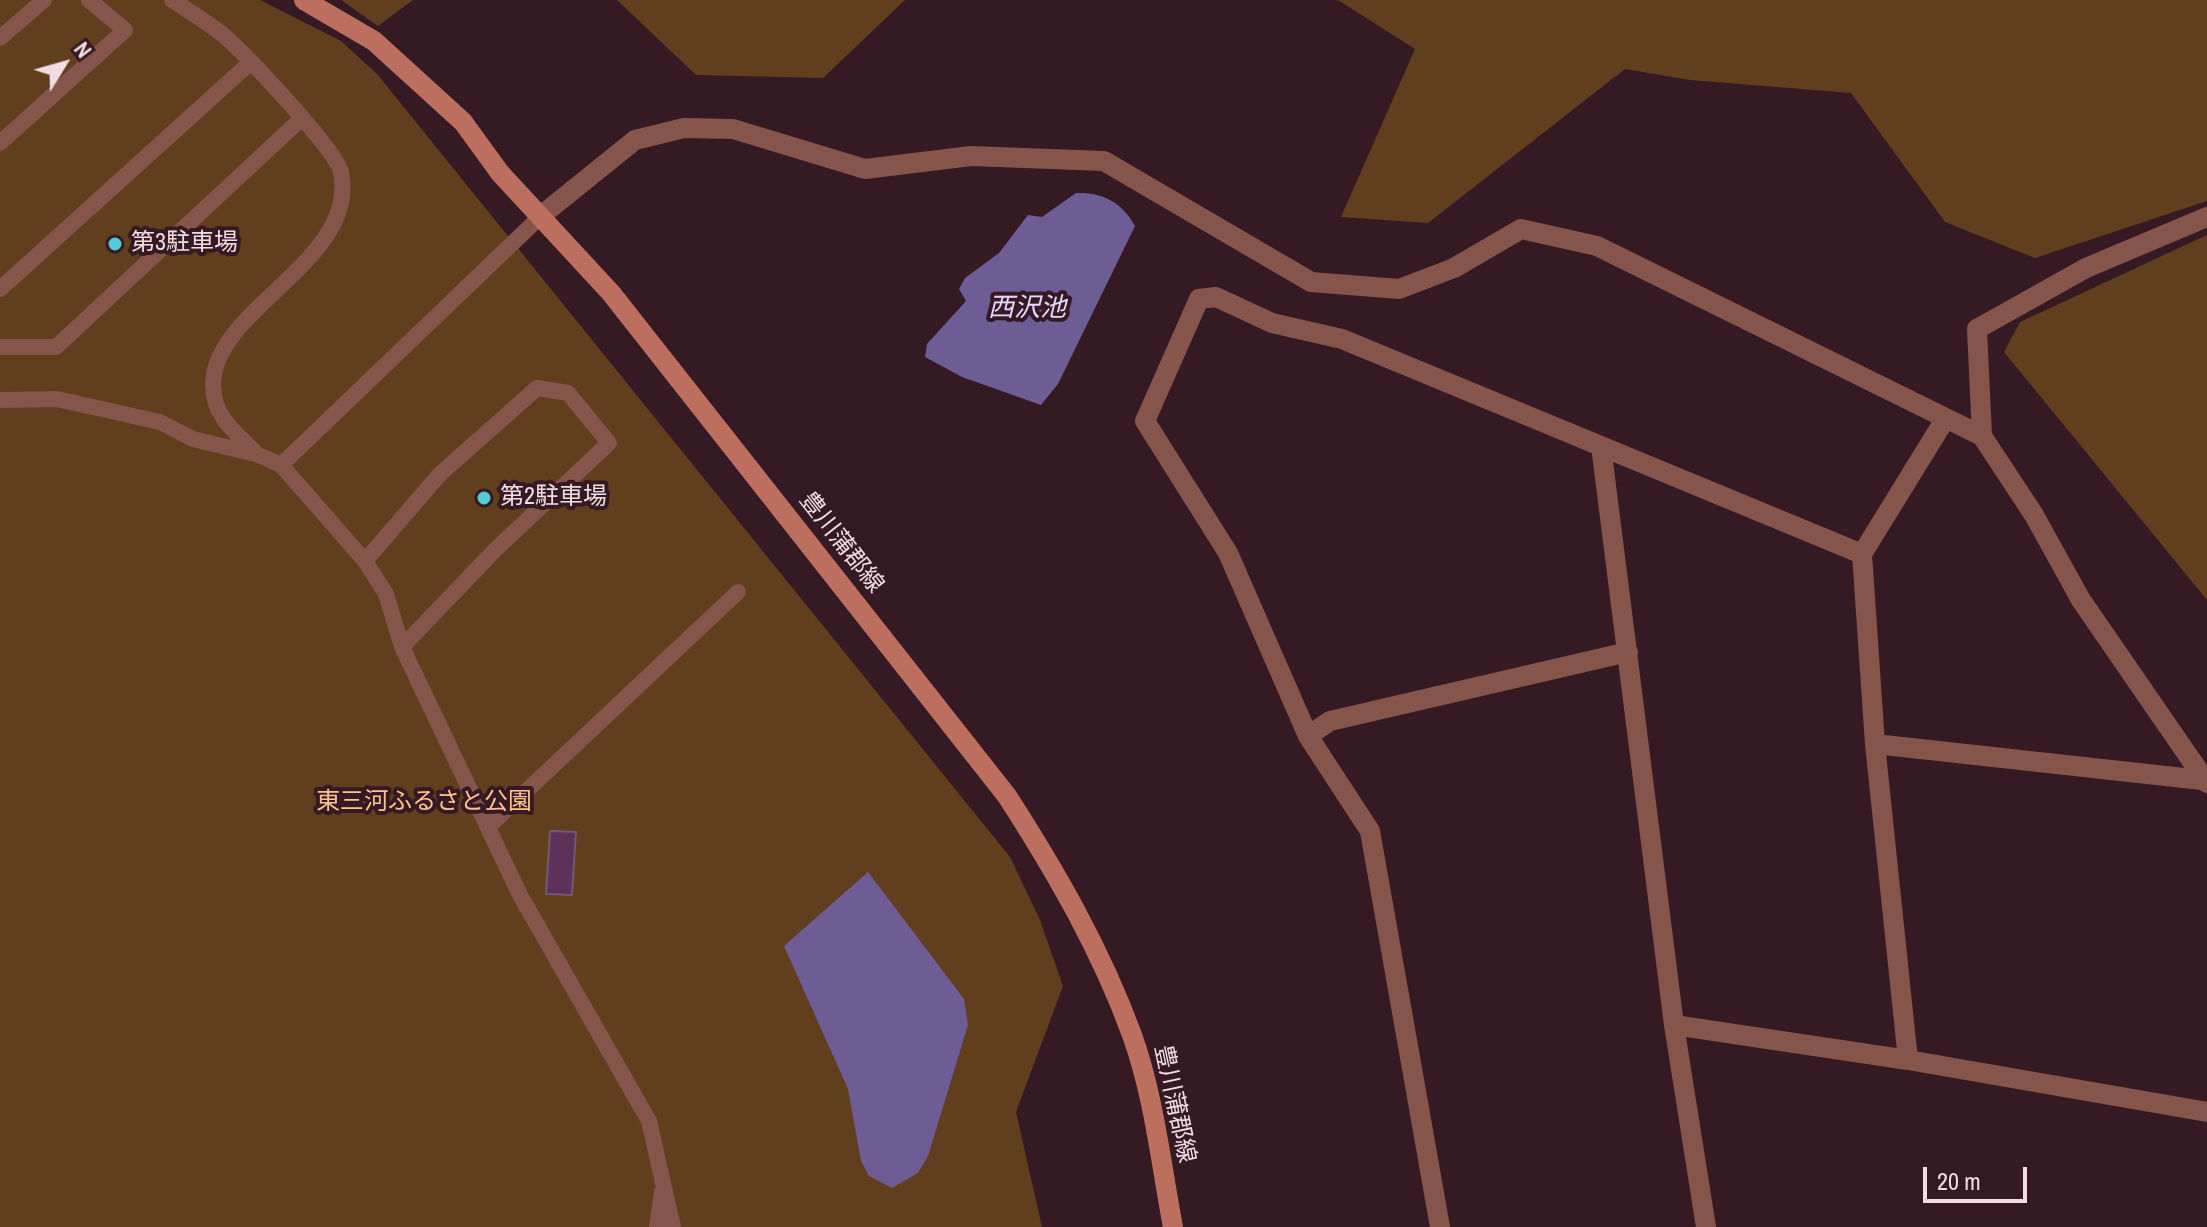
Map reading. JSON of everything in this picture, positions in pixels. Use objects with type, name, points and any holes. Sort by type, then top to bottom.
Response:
[{"type":"main road","name":"豊川蒲郡線","points":[[304,0],[374,41],[463,122],[500,173],[611,293],[988,772],[1052,865],[1102,962],[1133,1038],[1151,1110],[1173,1227]]},
{"type":"street","points":[[542,215],[635,140],[684,128],[733,129],[865,169],[971,156],[1104,161],[1311,282],[1399,289],[1454,268],[1521,229],[1597,246],[1944,421],[1982,436]]},
{"type":"street","points":[[2205,781],[2081,600],[2034,515],[1982,436],[1977,329],[2086,268],[2207,217]]},
{"type":"street","points":[[1440,1227],[1370,831],[1308,736],[1228,553],[1145,421],[1199,299],[1216,297],[1272,323],[1342,339],[1862,554]]},
{"type":"street","points":[[1908,1060],[1875,744],[1862,554],[1944,421]]},
{"type":"street","points":[[1601,446],[1674,1025],[1706,1227]]},
{"type":"street","points":[[1308,736],[1330,721],[1628,652]]},
{"type":"street","points":[[1875,744],[2205,781]]},
{"type":"street","points":[[1674,1025],[1908,1060],[2207,1112]]},
{"type":"lane","points":[[0,38],[44,0]]},
{"type":"lane","points":[[0,143],[125,30],[89,0]]},
{"type":"lane","points":[[172,0],[223,35],[251,62],[341,170],[340,201],[334,223],[314,250],[225,345],[212,372],[215,401],[229,427],[256,454]]},
{"type":"lane","points":[[0,289],[251,62]]},
{"type":"lane","points":[[0,347],[56,347],[301,119]]},
{"type":"lane","points":[[281,465],[542,215]]},
{"type":"lane","points":[[365,561],[440,474],[537,388],[568,393],[609,443],[496,549],[402,647]]},
{"type":"lane","points":[[0,400],[57,399],[160,422],[193,439],[256,454],[281,465],[365,561],[386,594],[402,647],[520,895],[649,1121],[673,1227]]},
{"type":"lane","points":[[488,827],[738,592]]},
{"type":"lane","points":[[657,1227],[663,1183]]},
{"type":"green space","name":"東三河ふるさと公園","points":[[0,0],[260,0],[341,41],[377,74],[1010,857],[1040,920],[1063,986],[1016,1112],[1042,1227],[0,1227]]},
{"type":"green space","points":[[341,0],[413,0],[378,26]]},
{"type":"green space","points":[[617,0],[905,0],[823,78],[696,75]]},
{"type":"green space","points":[[1338,0],[2207,0],[2207,201],[2035,258],[1945,222],[1851,93],[1690,80],[1625,69],[1428,223],[1341,217],[1415,49]]},
{"type":"green space","points":[[2207,235],[2207,600],[2004,352],[2020,322]]},
{"type":"water","name":"西沢池","points":[[1076,193],[1094,194],[1110,200],[1124,211],[1135,226],[1058,384],[1041,405],[962,377],[925,357],[927,344],[966,301],[959,289],[965,278],[999,253],[1028,215],[1042,217]]},
{"type":"water","points":[[868,872],[964,999],[968,1025],[928,1156],[918,1173],[892,1188],[869,1176],[861,1161],[848,1089],[784,946]]},
{"type":"building","points":[[550,831],[576,832],[572,895],[546,894]]},
{"type":"place","name":"第3駐車場","points":[[115,244]]},
{"type":"place","name":"第2駐車場","points":[[484,498]]}]
